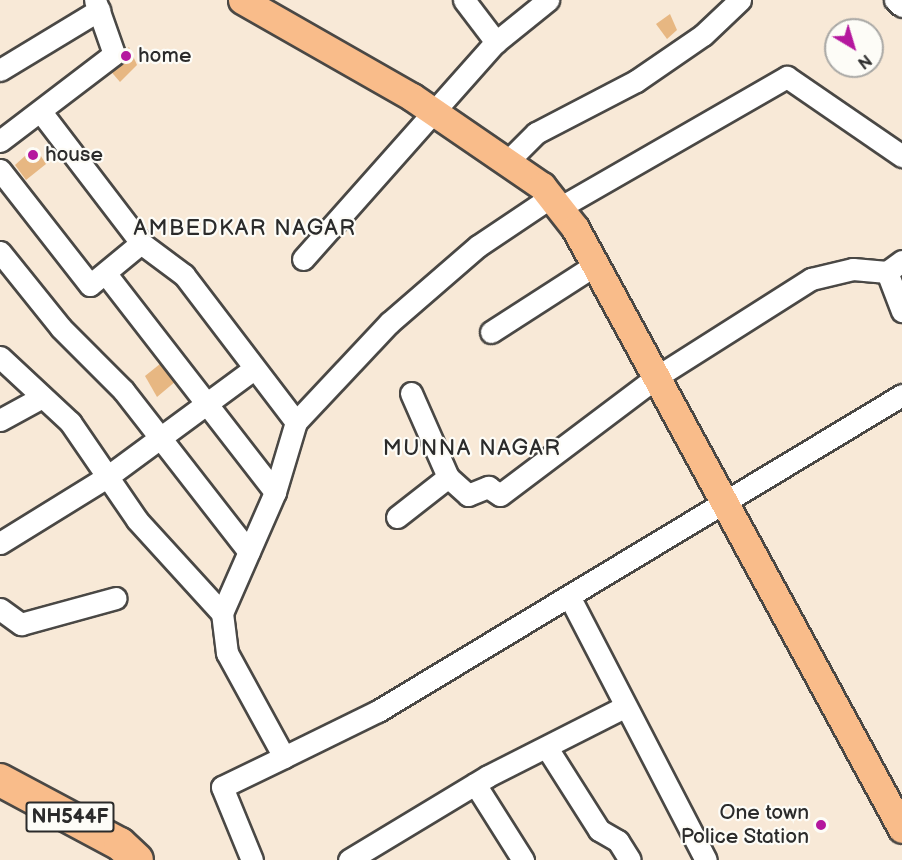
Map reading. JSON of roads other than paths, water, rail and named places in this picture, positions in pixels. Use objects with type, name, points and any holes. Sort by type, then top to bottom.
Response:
[{"type":"highway","name":"NH544F","points":[[0,780],[120,844],[137,860]]},
{"type":"main road","points":[[246,1],[432,111],[507,162],[555,203],[595,265],[723,503],[901,824]]},
{"type":"street","points":[[464,0],[496,42]]},
{"type":"street","points":[[303,259],[432,111],[496,42],[548,0]]},
{"type":"street","points":[[507,162],[537,133],[636,81],[694,42],[740,0]]},
{"type":"street","points":[[895,0],[902,6]]},
{"type":"street","points":[[0,70],[97,5],[114,54],[42,112],[0,141]]},
{"type":"street","points":[[284,757],[227,653],[222,613],[275,492],[296,422],[388,323],[478,246],[787,77],[902,156]]},
{"type":"street","points":[[42,112],[141,243],[184,275],[252,370],[296,422]]},
{"type":"street","points":[[0,170],[90,285],[141,243]]},
{"type":"street","points":[[0,252],[61,328],[123,390],[159,440],[249,552]]},
{"type":"street","points":[[491,332],[595,265]]},
{"type":"street","points":[[411,393],[448,477],[468,495],[488,487],[500,495],[655,378],[811,279],[853,269],[894,266],[902,311]]},
{"type":"street","points":[[106,274],[209,403],[275,492]]},
{"type":"street","points":[[0,357],[70,422],[137,520],[222,613]]},
{"type":"street","points":[[0,543],[107,477],[252,370]]},
{"type":"street","points":[[252,860],[222,787],[378,711],[902,395]]},
{"type":"street","points":[[0,420],[42,397]]},
{"type":"street","points":[[397,517],[448,477]]},
{"type":"street","points":[[569,596],[624,707],[706,860]]},
{"type":"street","points":[[0,609],[21,624],[116,598]]},
{"type":"street","points":[[349,860],[475,784],[624,707]]},
{"type":"street","points":[[547,748],[599,830],[618,842],[630,860]]},
{"type":"street","points":[[475,784],[524,860]]},
{"type":"place","name":"home","points":[[126,56]]},
{"type":"place","name":"house","points":[[33,155]]},
{"type":"place","name":"One town Police Station","points":[[821,825]]},
{"type":"district","name":"AMBEDKAR NAGAR","points":[[245,229]]},
{"type":"district","name":"MUNNA NAGAR","points":[[472,449]]}]
